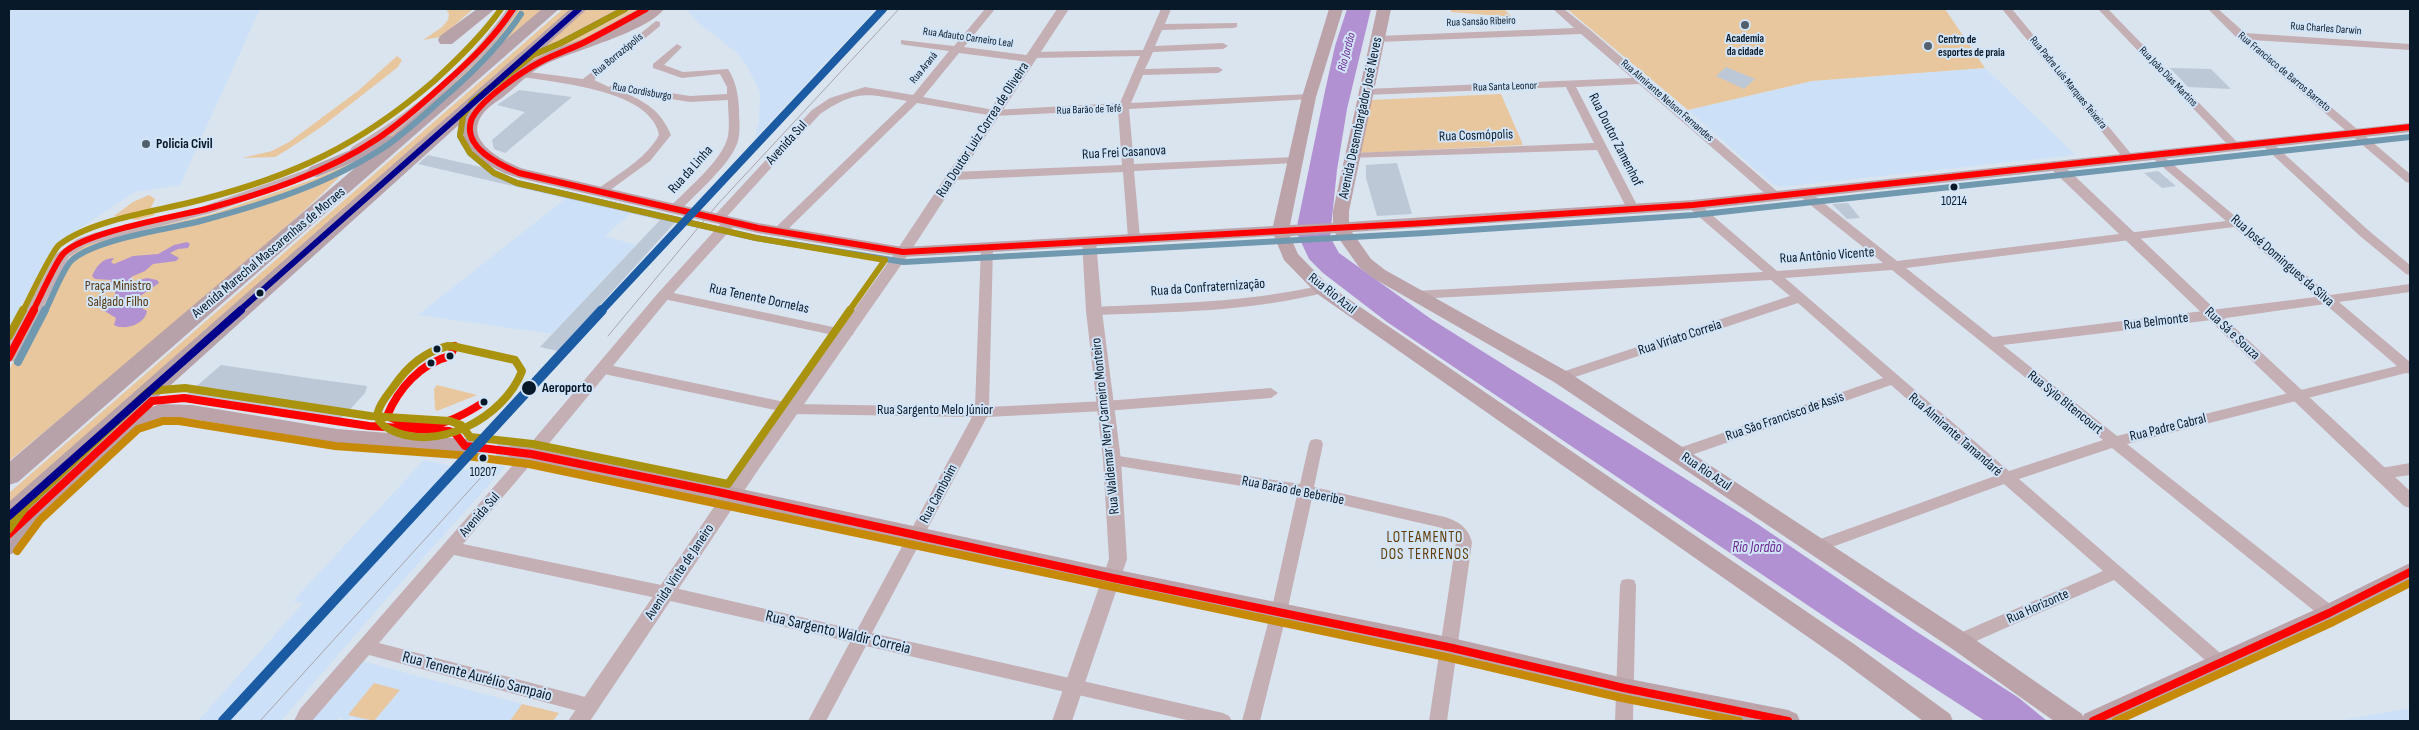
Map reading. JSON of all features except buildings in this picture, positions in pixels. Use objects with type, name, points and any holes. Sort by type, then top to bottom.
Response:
[{"type":"highway","points":[[446,40],[487,9]]},
{"type":"highway","name":"Avenida Marechal Mascarenhas de Moraes","points":[[21,514],[206,340],[579,9]]},
{"type":"highway","name":"Avenida Marechal Mascarenhas de Moraes","points":[[9,476],[548,10]]},
{"type":"highway","points":[[492,85],[538,63]]},
{"type":"highway","points":[[318,171],[393,138],[446,100]]},
{"type":"highway","points":[[133,420],[206,340]]},
{"type":"highway","points":[[9,470],[69,423]]},
{"type":"highway","points":[[9,534],[21,514]]},
{"type":"highway","points":[[9,545],[21,514]]},
{"type":"main road","points":[[657,9],[623,28],[538,63],[522,74],[478,110],[471,122],[470,134],[478,147],[489,158],[509,169],[602,192],[778,232],[847,245],[904,252],[1337,228],[1693,205],[2410,127]]},
{"type":"main road","points":[[1285,231],[1295,160],[1309,97],[1336,9]]},
{"type":"main road","name":"Avenida Desembargador José Neves","points":[[1337,228],[1384,9]]},
{"type":"main road","name":"Rua Rio Azul","points":[[1337,228],[1354,252],[1365,263],[1415,295],[1561,377],[1818,546],[2073,721]]},
{"type":"main road","name":"Rua Rio Azul","points":[[1285,231],[1290,256],[1322,289],[1846,651],[1941,721]]},
{"type":"main road","points":[[21,514],[133,420],[161,410],[281,426],[337,436],[465,446]]},
{"type":"main road","points":[[524,453],[732,495],[1113,578],[1448,647],[1624,688],[1788,721]]},
{"type":"main road","points":[[2093,721],[2329,613],[2410,572]]},
{"type":"street","points":[[566,52],[646,9]]},
{"type":"street","name":"Rua Araná","points":[[778,232],[916,98],[990,9]]},
{"type":"street","name":"Rua Doutor Luiz Correa de Oliveira","points":[[904,252],[1063,9]]},
{"type":"street","points":[[1134,238],[1123,108],[1146,51],[1166,9]]},
{"type":"street","name":"Rua Almirante Nelson Fernandes","points":[[1558,9],[1644,81],[1774,195]]},
{"type":"street","name":"Rua Padre Luís Marques Teixeira","points":[[2007,9],[2128,157]]},
{"type":"street","name":"Rua João Dias Martins","points":[[2103,9],[2234,145]]},
{"type":"street","name":"Rua Francisco de Barros Barreto","points":[[2213,9],[2241,36],[2410,180]]},
{"type":"street","points":[[9,357],[63,254],[70,248],[99,236],[206,210],[318,171],[368,144],[406,118],[475,56],[511,13]]},
{"type":"street","name":"Rua Borrazópolis","points":[[585,82],[656,24]]},
{"type":"street","points":[[1157,27],[1233,25]]},
{"type":"street","name":"Rua Sansão Ribeiro","points":[[1378,39],[1585,31]]},
{"type":"street","name":"Rua Charles Darwin","points":[[2241,36],[2410,46]]},
{"type":"street","name":"Rua Adauto Carneiro Leal","points":[[905,42],[955,50],[1030,57],[1223,46]]},
{"type":"street","name":"Rua da Linha","points":[[676,209],[723,158],[731,145],[734,134],[732,87],[724,71],[682,75],[658,67],[658,64],[677,47]]},
{"type":"street","points":[[1137,72],[1218,70]]},
{"type":"street","name":"Rua Cordisburgo","points":[[522,74],[690,99],[733,97]]},
{"type":"street","name":"Rua Santa Leonor","points":[[1365,92],[1644,81]]},
{"type":"street","name":"Rua Borrazópolis","points":[[585,82],[604,87],[649,110],[658,119],[665,135],[662,142],[652,153],[602,192]]},
{"type":"street","name":"Rua Doutor Zamenhof","points":[[1570,85],[1633,209]]},
{"type":"street","name":"Avenida Sul","points":[[304,718],[452,548],[524,453],[604,369],[724,221],[820,108],[859,91],[870,91]]},
{"type":"street","name":"Rua Barão de Tefé","points":[[870,91],[994,113],[1123,108],[1309,97]]},
{"type":"street","points":[[2265,142],[2364,233],[2410,271]]},
{"type":"street","name":"Rua Cosmópolis","points":[[1352,156],[1601,146]]},
{"type":"street","name":"Rua José Domingues da Silva","points":[[2154,154],[2409,368]]},
{"type":"street","name":"Rua Frei Casanova","points":[[953,176],[1295,160]]},
{"type":"street","name":"Rua Sá e Souza","points":[[2055,165],[2212,316],[2410,501]]},
{"type":"street","name":"Rua Sylo Bitencourt","points":[[1802,192],[1892,266],[1991,342],[2113,442],[2329,613]]},
{"type":"street","name":"Rua Almirante Tamandaré","points":[[1693,205],[1892,380],[2220,663]]},
{"type":"street","name":"Rua Antônio Vicente","points":[[1415,295],[1774,275],[1892,266],[2238,223]]},
{"type":"street","name":"Rua Waldemar Nery Carneiro Monteiro","points":[[1062,721],[1118,559],[1112,460],[1094,311],[1089,241]]},
{"type":"street","name":"Rua Camboim","points":[[817,721],[982,412],[987,247]]},
{"type":"street","name":"Avenida Vinte de Janeiro","points":[[584,714],[732,495],[904,252]]},
{"type":"street","name":"Rua Belmonte","points":[[1991,342],[2212,316],[2410,288]]},
{"type":"street","name":"Rua da Confraternização","points":[[1094,311],[1250,303],[1295,296],[1322,289]]},
{"type":"street","name":"Rua Tenente Dornelas","points":[[664,295],[847,334]]},
{"type":"street","name":"Rua Viriato Correia","points":[[1561,377],[1799,298]]},
{"type":"street","name":"Rua Padre Cabral","points":[[1818,546],[2005,478],[2113,442],[2296,394],[2409,368]]},
{"type":"street","name":"Rua Sargento Melo Júnior","points":[[604,369],[794,409],[982,412],[1105,406],[1271,393]]},
{"type":"street","name":"Rua São Francisco de Assis","points":[[1678,454],[1892,380]]},
{"type":"street","points":[[1251,721],[1279,612],[1307,492],[1316,444]]},
{"type":"street","name":"Rua Barão de Beberibe","points":[[1112,460],[1307,492],[1445,523],[1455,528],[1462,535],[1464,542],[1448,647]]},
{"type":"street","points":[[2381,473],[2410,469]]},
{"type":"street","name":"Rua Sargento Waldir Correia","points":[[452,548],[666,593],[1223,721]]},
{"type":"street","name":"Rua Horizonte","points":[[1959,641],[2116,572]]},
{"type":"street","points":[[1624,721],[1628,585]]},
{"type":"street","name":"Rua Tenente Aurélio Sampaio","points":[[366,647],[584,714]]},
{"type":"street","points":[[1438,721],[1448,647]]},
{"type":"shaded area","points":[[9,9],[260,9],[180,185],[135,192],[55,245],[9,327]]},
{"type":"shaded area","points":[[687,9],[876,9],[754,139],[759,122],[760,92],[748,68],[737,53],[696,21]]},
{"type":"shaded area","points":[[1985,68],[2076,155],[1781,187],[1772,184],[1688,110],[1812,81]]},
{"type":"shaded area","points":[[570,195],[633,211],[605,236],[636,245],[552,334],[418,315]]},
{"type":"shaded area","points":[[424,460],[493,475],[501,465],[505,467],[388,597],[281,721],[198,721],[303,603],[293,601]]},
{"type":"shaded area","points":[[362,661],[559,713],[553,721],[354,721],[353,717],[345,721],[341,717],[337,721],[312,721]]},
{"type":"shaded area","points":[[2410,708],[2410,721],[2339,721]]},
{"type":"green space","points":[[446,9],[473,9],[441,37],[423,40],[442,27],[448,20],[449,14]]},
{"type":"green space","points":[[516,9],[548,9],[488,62],[387,141],[369,150],[511,19]]},
{"type":"green space","points":[[563,9],[574,9],[9,510],[9,493]]},
{"type":"green space","points":[[581,9],[644,9],[598,34],[499,81]]},
{"type":"green space","points":[[1451,9],[1504,9],[1512,17],[1451,12]]},
{"type":"green space","points":[[1567,9],[1945,9],[1985,68],[1812,81],[1688,110]]},
{"type":"green space","points":[[397,56],[402,60],[398,67],[324,125],[287,150],[275,157],[242,158],[272,151],[289,142],[358,91]]},
{"type":"green space","points":[[1501,94],[1523,145],[1363,153],[1361,151],[1371,100]]},
{"type":"green space","name":"Praça Ministro Salgado Filho","points":[[352,164],[273,238],[9,461],[9,370],[70,257],[85,244],[212,214],[314,179]]},
{"type":"green space","points":[[149,195],[155,199],[150,210],[155,215],[137,220],[114,216],[133,202]]},
{"type":"green space","points":[[437,385],[477,395],[437,411],[435,409],[434,389]]},
{"type":"green space","points":[[374,683],[400,690],[374,721],[348,715]]},
{"type":"green space","points":[[522,704],[559,713],[553,721],[510,721]]},
{"type":"water","name":"Rio Jordão","points":[[1347,9],[1371,9],[1347,109],[1337,170],[1330,237],[1339,253],[1431,319],[1756,523],[1911,628],[2019,698],[2047,721],[1985,721],[1840,627],[1387,322],[1323,273],[1309,259],[1296,231],[1335,46]]},
{"type":"water","points":[[187,242],[190,244],[188,248],[178,249],[170,253],[179,258],[176,261],[153,264],[145,271],[131,277],[132,282],[147,278],[157,280],[159,283],[136,299],[136,305],[147,311],[143,320],[129,327],[114,325],[116,318],[103,310],[115,295],[115,290],[110,284],[111,280],[95,279],[92,276],[98,266],[110,258],[114,258],[111,262],[114,264],[133,256],[158,254],[174,245]]},
{"type":"tunnel","points":[[465,446],[516,452]]},
{"type":"tram line","points":[[608,336],[717,205],[899,9]]},
{"type":"tram line","points":[[260,721],[485,473]]},
{"type":"transit line","points":[[9,336],[58,246],[91,229],[127,217],[183,205],[264,182],[305,166],[344,147],[363,136],[403,107],[473,44],[501,9]]},
{"type":"transit line","points":[[9,357],[63,254],[97,237],[114,231],[206,209],[269,190],[349,156],[368,145],[408,116],[463,67],[482,49],[513,9]]},
{"type":"transit line","points":[[9,516],[579,9]]},
{"type":"transit line","points":[[625,9],[561,43],[533,55],[472,102],[463,116],[460,136],[470,153],[494,173],[517,183],[756,238],[904,262],[1425,233],[1694,215],[2410,137]]},
{"type":"transit line","points":[[9,529],[26,506],[149,391],[185,388],[370,416],[450,421],[461,425],[470,437],[533,444],[728,484],[885,260],[756,238],[517,183],[494,173],[470,153],[460,136],[463,116],[472,102],[533,55],[561,43],[625,9]]},
{"type":"transit line","points":[[646,9],[575,47],[540,62],[490,99],[474,115],[471,122],[470,131],[478,147],[494,160],[519,173],[758,228],[903,252],[1424,223],[1693,205],[2410,127]]},
{"type":"transit line","points":[[223,721],[525,392],[883,9]]},
{"type":"transit line","points":[[18,362],[71,261],[87,252],[121,239],[211,218],[274,199],[354,165],[403,133],[460,83],[497,46],[521,14]]},
{"type":"transit line","points":[[448,346],[436,349],[425,355],[415,362],[399,379],[378,410],[377,414],[383,425],[399,434],[413,438],[427,438],[444,434],[478,420],[494,410],[517,385],[522,371],[515,360],[452,346]]},
{"type":"transit line","points":[[455,346],[450,356],[433,361],[413,377],[387,416],[413,426],[437,425],[460,416],[484,402]]},
{"type":"transit line","points":[[9,534],[152,401],[184,398],[369,426],[449,431],[455,433],[465,446],[531,454],[718,492],[1113,578],[1448,647],[1624,688],[1788,721]]},
{"type":"transit line","points":[[17,551],[40,520],[138,429],[163,421],[179,421],[335,446],[459,455],[529,464],[1446,657],[1622,698],[1739,721]]},
{"type":"transit line","points":[[2093,721],[2329,613],[2410,572]]},
{"type":"transit line","points":[[2116,721],[2333,622],[2410,583]]},
{"type":"place","name":"Academia da cidade","points":[[1745,25]]},
{"type":"place","name":"Centro de esportes de praia","points":[[1928,46]]},
{"type":"place","name":"Policia Civil","points":[[146,144]]},
{"type":"place","name":"10214","points":[[1954,187]]},
{"type":"place","name":"Aeroporto","points":[[529,388]]},
{"type":"place","name":"10207","points":[[483,458]]},
{"type":"district","name":"LOTEAMENTO DOS TERRENOS","points":[[1425,546]]}]
